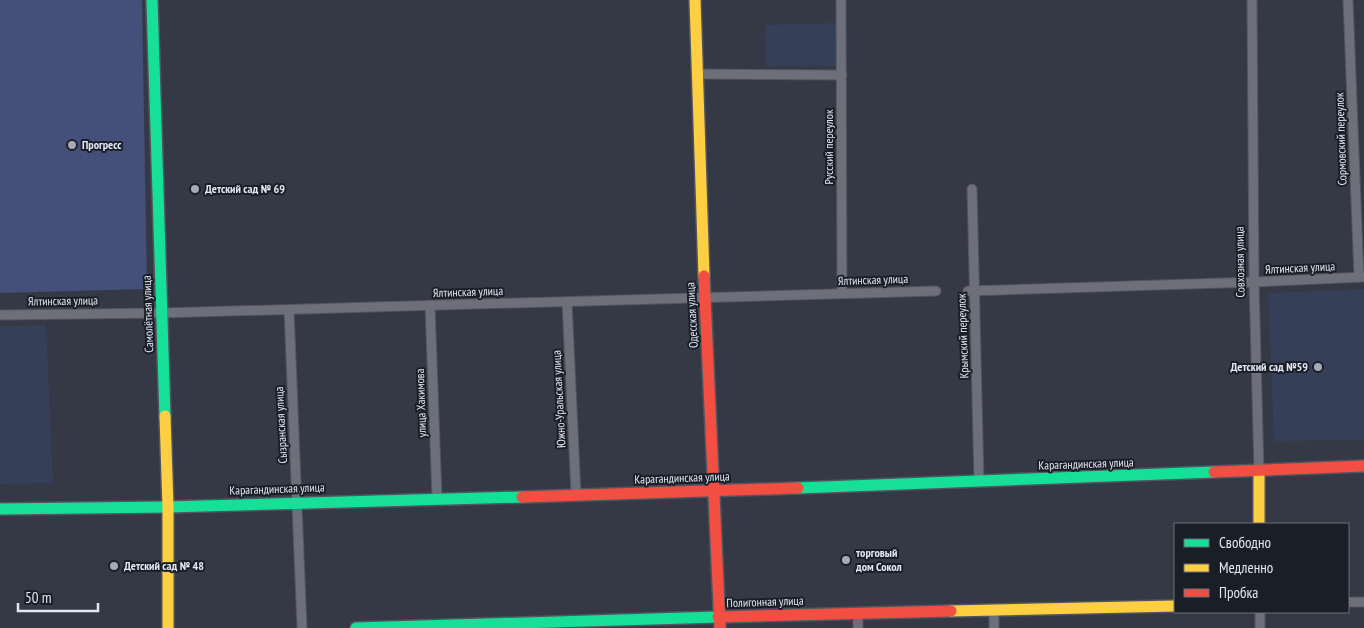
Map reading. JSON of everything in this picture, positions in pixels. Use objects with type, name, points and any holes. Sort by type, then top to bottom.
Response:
[{"type":"main road","name":"Самолётная улица","points":[[152,0],[168,506],[168,628]]},
{"type":"main road","name":"Одесская улица","points":[[695,0],[705,299],[720,623]]},
{"type":"main road","name":"Карагандинская улица","points":[[0,509],[715,491],[1364,466]]},
{"type":"main road","name":"Совхозная улица","points":[[1259,471],[1259,523]]},
{"type":"main road","name":"Полигонная улица","points":[[356,628],[720,623],[858,613],[1174,606]]},
{"type":"street","name":"Русский переулок","points":[[841,0],[842,293]]},
{"type":"street","name":"Совхозная улица","points":[[1252,0],[1254,282],[1259,471]]},
{"type":"street","name":"Сормовский переулок","points":[[1348,0],[1362,277]]},
{"type":"street","points":[[698,74],[842,75]]},
{"type":"street","name":"Крымский переулок","points":[[972,189],[971,290],[979,482]]},
{"type":"street","name":"Ялтинская улица","points":[[971,290],[1362,277]]},
{"type":"street","name":"Ялтинская улица","points":[[0,315],[289,310],[936,291]]},
{"type":"street","name":"Южно-Уральская улица","points":[[567,302],[576,494]]},
{"type":"street","name":"улица Хакимова","points":[[430,306],[437,498]]},
{"type":"street","name":"Сызранская улица","points":[[289,310],[302,628]]},
{"type":"street","points":[[1349,602],[1364,602]]},
{"type":"street","points":[[994,609],[994,628]]},
{"type":"street","points":[[858,613],[858,628]]},
{"type":"street","points":[[1260,613],[1260,628]]},
{"type":"shaded area","name":"Прогресс","points":[[0,0],[142,0],[147,289],[0,293]]},
{"type":"shaded area","points":[[836,23],[836,66],[766,66],[765,25]]},
{"type":"shaded area","name":"Детский сад №59","points":[[1364,289],[1364,440],[1274,441],[1268,293]]},
{"type":"shaded area","points":[[46,325],[53,483],[0,484],[0,326]]},
{"type":"traffic: fast","points":[[152,0],[165,416]]},
{"type":"traffic: fast","points":[[798,488],[1214,472]]},
{"type":"traffic: fast","points":[[0,509],[168,507],[522,497]]},
{"type":"traffic: fast","points":[[356,628],[718,617]]},
{"type":"traffic: slow","points":[[695,0],[704,276]]},
{"type":"traffic: slow","points":[[165,416],[168,507],[168,628]]},
{"type":"traffic: slow","points":[[1259,471],[1259,523]]},
{"type":"traffic: slow","points":[[951,611],[1174,606]]},
{"type":"traffic: jam","points":[[704,276],[720,628]]},
{"type":"traffic: jam","points":[[1214,472],[1364,466]]},
{"type":"traffic: jam","points":[[522,497],[798,488]]},
{"type":"traffic: jam","points":[[718,617],[951,611]]},
{"type":"place","name":"Прогресс","points":[[72,145]]},
{"type":"place","name":"Детский сад № 69","points":[[195,189]]},
{"type":"place","name":"Детский сад №59","points":[[1318,367]]},
{"type":"place","name":"торговый дом Сокол","points":[[846,560]]},
{"type":"place","name":"Детский сад № 48","points":[[114,566]]}]
